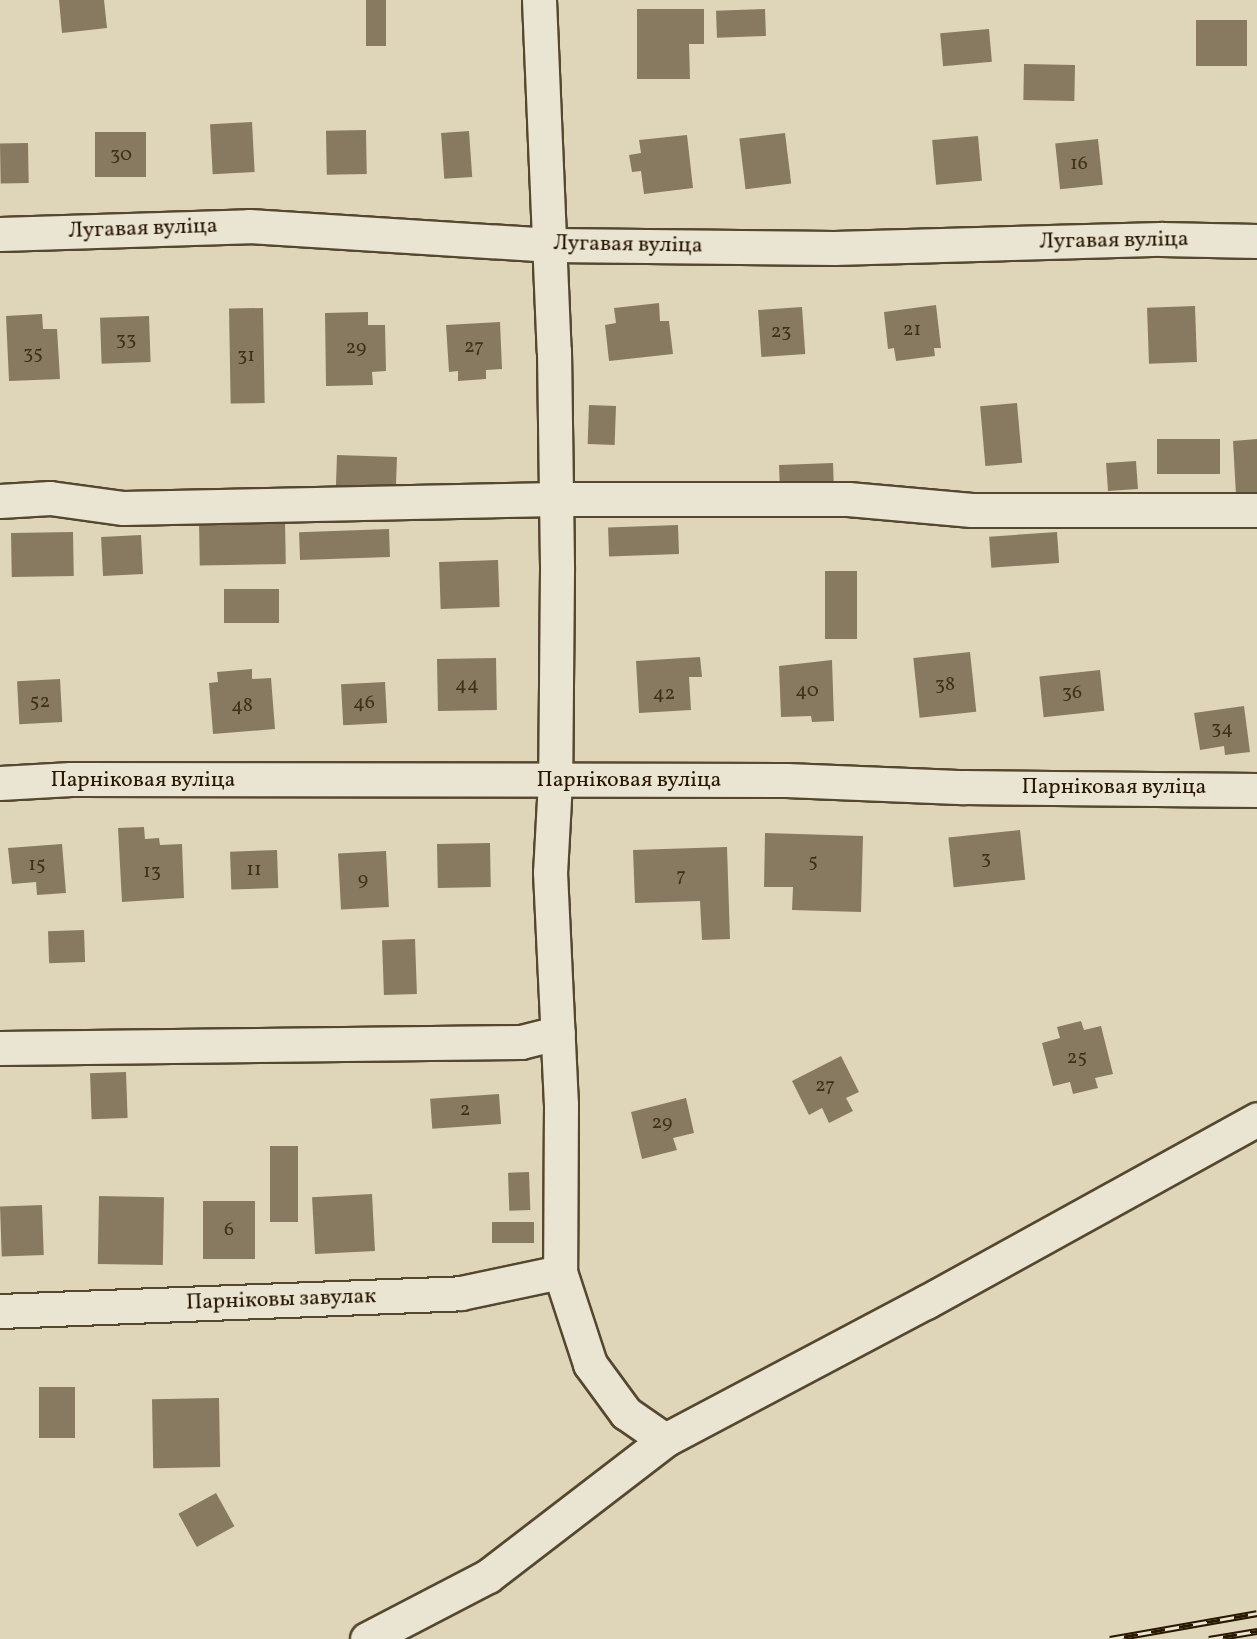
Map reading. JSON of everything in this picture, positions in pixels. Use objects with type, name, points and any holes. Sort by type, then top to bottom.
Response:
[{"type":"street","points":[[538,0],[544,166],[552,245],[557,499],[555,781],[550,872],[558,1033],[560,1272],[590,1364],[626,1413],[665,1440]]},
{"type":"street","name":"Лугавая вуліца","points":[[0,234],[249,226],[552,245],[834,249],[1161,239],[1257,241]]},
{"type":"street","points":[[0,501],[50,498],[123,507],[557,499],[848,498],[972,510],[1257,510]]},
{"type":"street","name":"Парніковая вуліца","points":[[0,783],[71,779],[786,780],[964,787],[1257,790]]},
{"type":"street","points":[[0,1048],[521,1042],[558,1033]]},
{"type":"street","points":[[367,1639],[488,1576],[665,1440],[926,1302],[1257,1119]]},
{"type":"street","name":"Парніковы завулак","points":[[0,1311],[461,1293],[560,1272]]},
{"type":"building","points":[[59,0],[104,0],[107,28],[62,33]]},
{"type":"building","points":[[366,0],[386,0],[386,46],[366,46]]},
{"type":"building","points":[[637,9],[704,9],[704,44],[689,44],[690,79],[637,79]]},
{"type":"building","points":[[765,9],[766,36],[717,38],[716,11]]},
{"type":"building","points":[[1196,20],[1247,20],[1247,66],[1196,66]]},
{"type":"building","points":[[989,29],[992,62],[943,66],[940,33]]},
{"type":"building","points":[[1024,64],[1075,65],[1074,101],[1023,100]]},
{"type":"building","points":[[252,122],[255,172],[213,174],[210,124]]},
{"type":"building","points":[[366,130],[367,174],[327,175],[326,131]]},
{"type":"building","points":[[469,131],[472,177],[444,179],[441,133]]},
{"type":"building","points":[[95,132],[146,132],[146,177],[95,177]]},
{"type":"building","points":[[785,133],[791,184],[746,189],[739,139]]},
{"type":"building","points":[[687,135],[693,188],[644,194],[641,171],[632,172],[629,155],[641,153],[639,140]]},
{"type":"building","points":[[978,136],[982,181],[936,185],[932,140]]},
{"type":"building","points":[[1098,139],[1103,185],[1060,189],[1055,143]]},
{"type":"building","points":[[0,143],[28,143],[29,183],[1,183]]},
{"type":"building","points":[[659,303],[660,321],[669,321],[673,354],[609,361],[605,325],[616,323],[614,308]]},
{"type":"building","points":[[936,305],[941,348],[934,348],[935,356],[896,361],[894,348],[888,349],[884,312]]},
{"type":"building","points":[[1195,306],[1197,362],[1149,364],[1147,308]]},
{"type":"building","points":[[802,307],[805,354],[761,357],[758,310]]},
{"type":"building","points":[[263,308],[265,403],[231,404],[229,309]]},
{"type":"building","points":[[368,312],[368,325],[385,325],[386,371],[372,372],[373,385],[326,386],[325,313]]},
{"type":"building","points":[[42,314],[43,329],[57,329],[60,379],[9,381],[6,316]]},
{"type":"building","points":[[149,316],[151,362],[102,364],[100,318]]},
{"type":"building","points":[[500,322],[502,369],[486,370],[486,379],[458,381],[458,371],[449,372],[446,325]]},
{"type":"building","points":[[1017,403],[1022,463],[985,466],[980,406]]},
{"type":"building","points":[[589,405],[616,406],[615,445],[588,444]]},
{"type":"building","points":[[1157,439],[1220,439],[1220,474],[1157,474]]},
{"type":"building","points":[[1257,439],[1257,494],[1236,495],[1233,441]]},
{"type":"building","points":[[337,455],[397,457],[396,493],[336,491]]},
{"type":"building","points":[[1136,461],[1138,489],[1108,491],[1106,463]]},
{"type":"building","points":[[833,463],[834,492],[780,494],[779,465]]},
{"type":"building","points":[[285,520],[286,564],[200,565],[199,522]]},
{"type":"building","points":[[678,525],[679,554],[609,556],[608,527]]},
{"type":"building","points":[[389,529],[390,557],[300,560],[299,532]]},
{"type":"building","points":[[73,532],[74,576],[12,577],[11,533]]},
{"type":"building","points":[[1057,532],[1059,563],[991,568],[989,537]]},
{"type":"building","points":[[141,535],[143,574],[103,576],[101,537]]},
{"type":"building","points":[[498,560],[500,607],[441,609],[439,562]]},
{"type":"building","points":[[825,571],[857,571],[857,639],[825,639]]},
{"type":"building","points":[[224,589],[279,589],[279,623],[224,623]]},
{"type":"building","points":[[970,652],[976,712],[920,718],[913,658]]},
{"type":"building","points":[[700,657],[702,677],[689,677],[691,710],[639,713],[636,661]]},
{"type":"building","points":[[496,658],[497,710],[438,711],[437,659]]},
{"type":"building","points":[[832,660],[834,721],[812,722],[811,716],[781,717],[779,666]]},
{"type":"building","points":[[252,669],[252,679],[271,678],[275,729],[213,734],[209,683],[218,682],[217,672]]},
{"type":"building","points":[[1100,670],[1104,711],[1044,717],[1039,676]]},
{"type":"building","points":[[60,679],[62,722],[19,724],[17,681]]},
{"type":"building","points":[[385,682],[387,723],[343,725],[341,684]]},
{"type":"building","points":[[1244,706],[1250,752],[1225,755],[1224,746],[1200,750],[1194,713]]},
{"type":"building","points":[[144,827],[145,839],[159,838],[160,845],[182,844],[184,898],[122,902],[118,828]]},
{"type":"building","points":[[1020,830],[1025,880],[954,887],[948,838]]},
{"type":"building","points":[[765,833],[863,836],[861,912],[792,910],[793,887],[764,887]]},
{"type":"building","points":[[490,843],[491,887],[438,888],[437,844]]},
{"type":"building","points":[[62,844],[66,893],[37,895],[36,882],[12,884],[8,848]]},
{"type":"building","points":[[727,847],[730,939],[702,940],[700,901],[635,903],[633,850]]},
{"type":"building","points":[[277,850],[278,888],[231,890],[230,852]]},
{"type":"building","points":[[386,851],[389,907],[341,909],[338,854]]},
{"type":"building","points":[[84,930],[85,962],[49,963],[48,931]]},
{"type":"building","points":[[415,939],[417,994],[384,995],[382,940]]},
{"type":"building","points":[[1081,1021],[1084,1030],[1101,1026],[1113,1074],[1095,1078],[1098,1088],[1073,1094],[1070,1082],[1053,1086],[1042,1043],[1060,1038],[1057,1027]]},
{"type":"building","points":[[841,1056],[859,1092],[846,1098],[853,1111],[829,1123],[822,1108],[809,1115],[792,1081]]},
{"type":"building","points":[[126,1072],[128,1118],[92,1119],[90,1073]]},
{"type":"building","points":[[499,1094],[501,1124],[432,1129],[430,1099]]},
{"type":"building","points":[[686,1098],[694,1133],[673,1138],[677,1150],[642,1159],[631,1112]]},
{"type":"building","points":[[270,1146],[298,1146],[298,1222],[270,1222]]},
{"type":"building","points":[[529,1172],[530,1210],[509,1211],[508,1173]]},
{"type":"building","points":[[372,1194],[375,1251],[315,1254],[312,1197]]},
{"type":"building","points":[[99,1196],[164,1197],[163,1265],[98,1264]]},
{"type":"building","points":[[203,1201],[255,1201],[255,1259],[203,1259]]},
{"type":"building","points":[[42,1205],[44,1255],[2,1256],[0,1206]]},
{"type":"building","points":[[492,1222],[534,1222],[534,1243],[492,1243]]},
{"type":"building","points":[[39,1387],[75,1387],[75,1438],[39,1438]]},
{"type":"building","points":[[219,1398],[220,1467],[153,1468],[152,1399]]},
{"type":"building","points":[[216,1493],[234,1526],[197,1547],[178,1514]]},
{"type":"railway","points":[[1110,1639],[1257,1613]]},
{"type":"railway","points":[[1209,1639],[1257,1631]]}]
